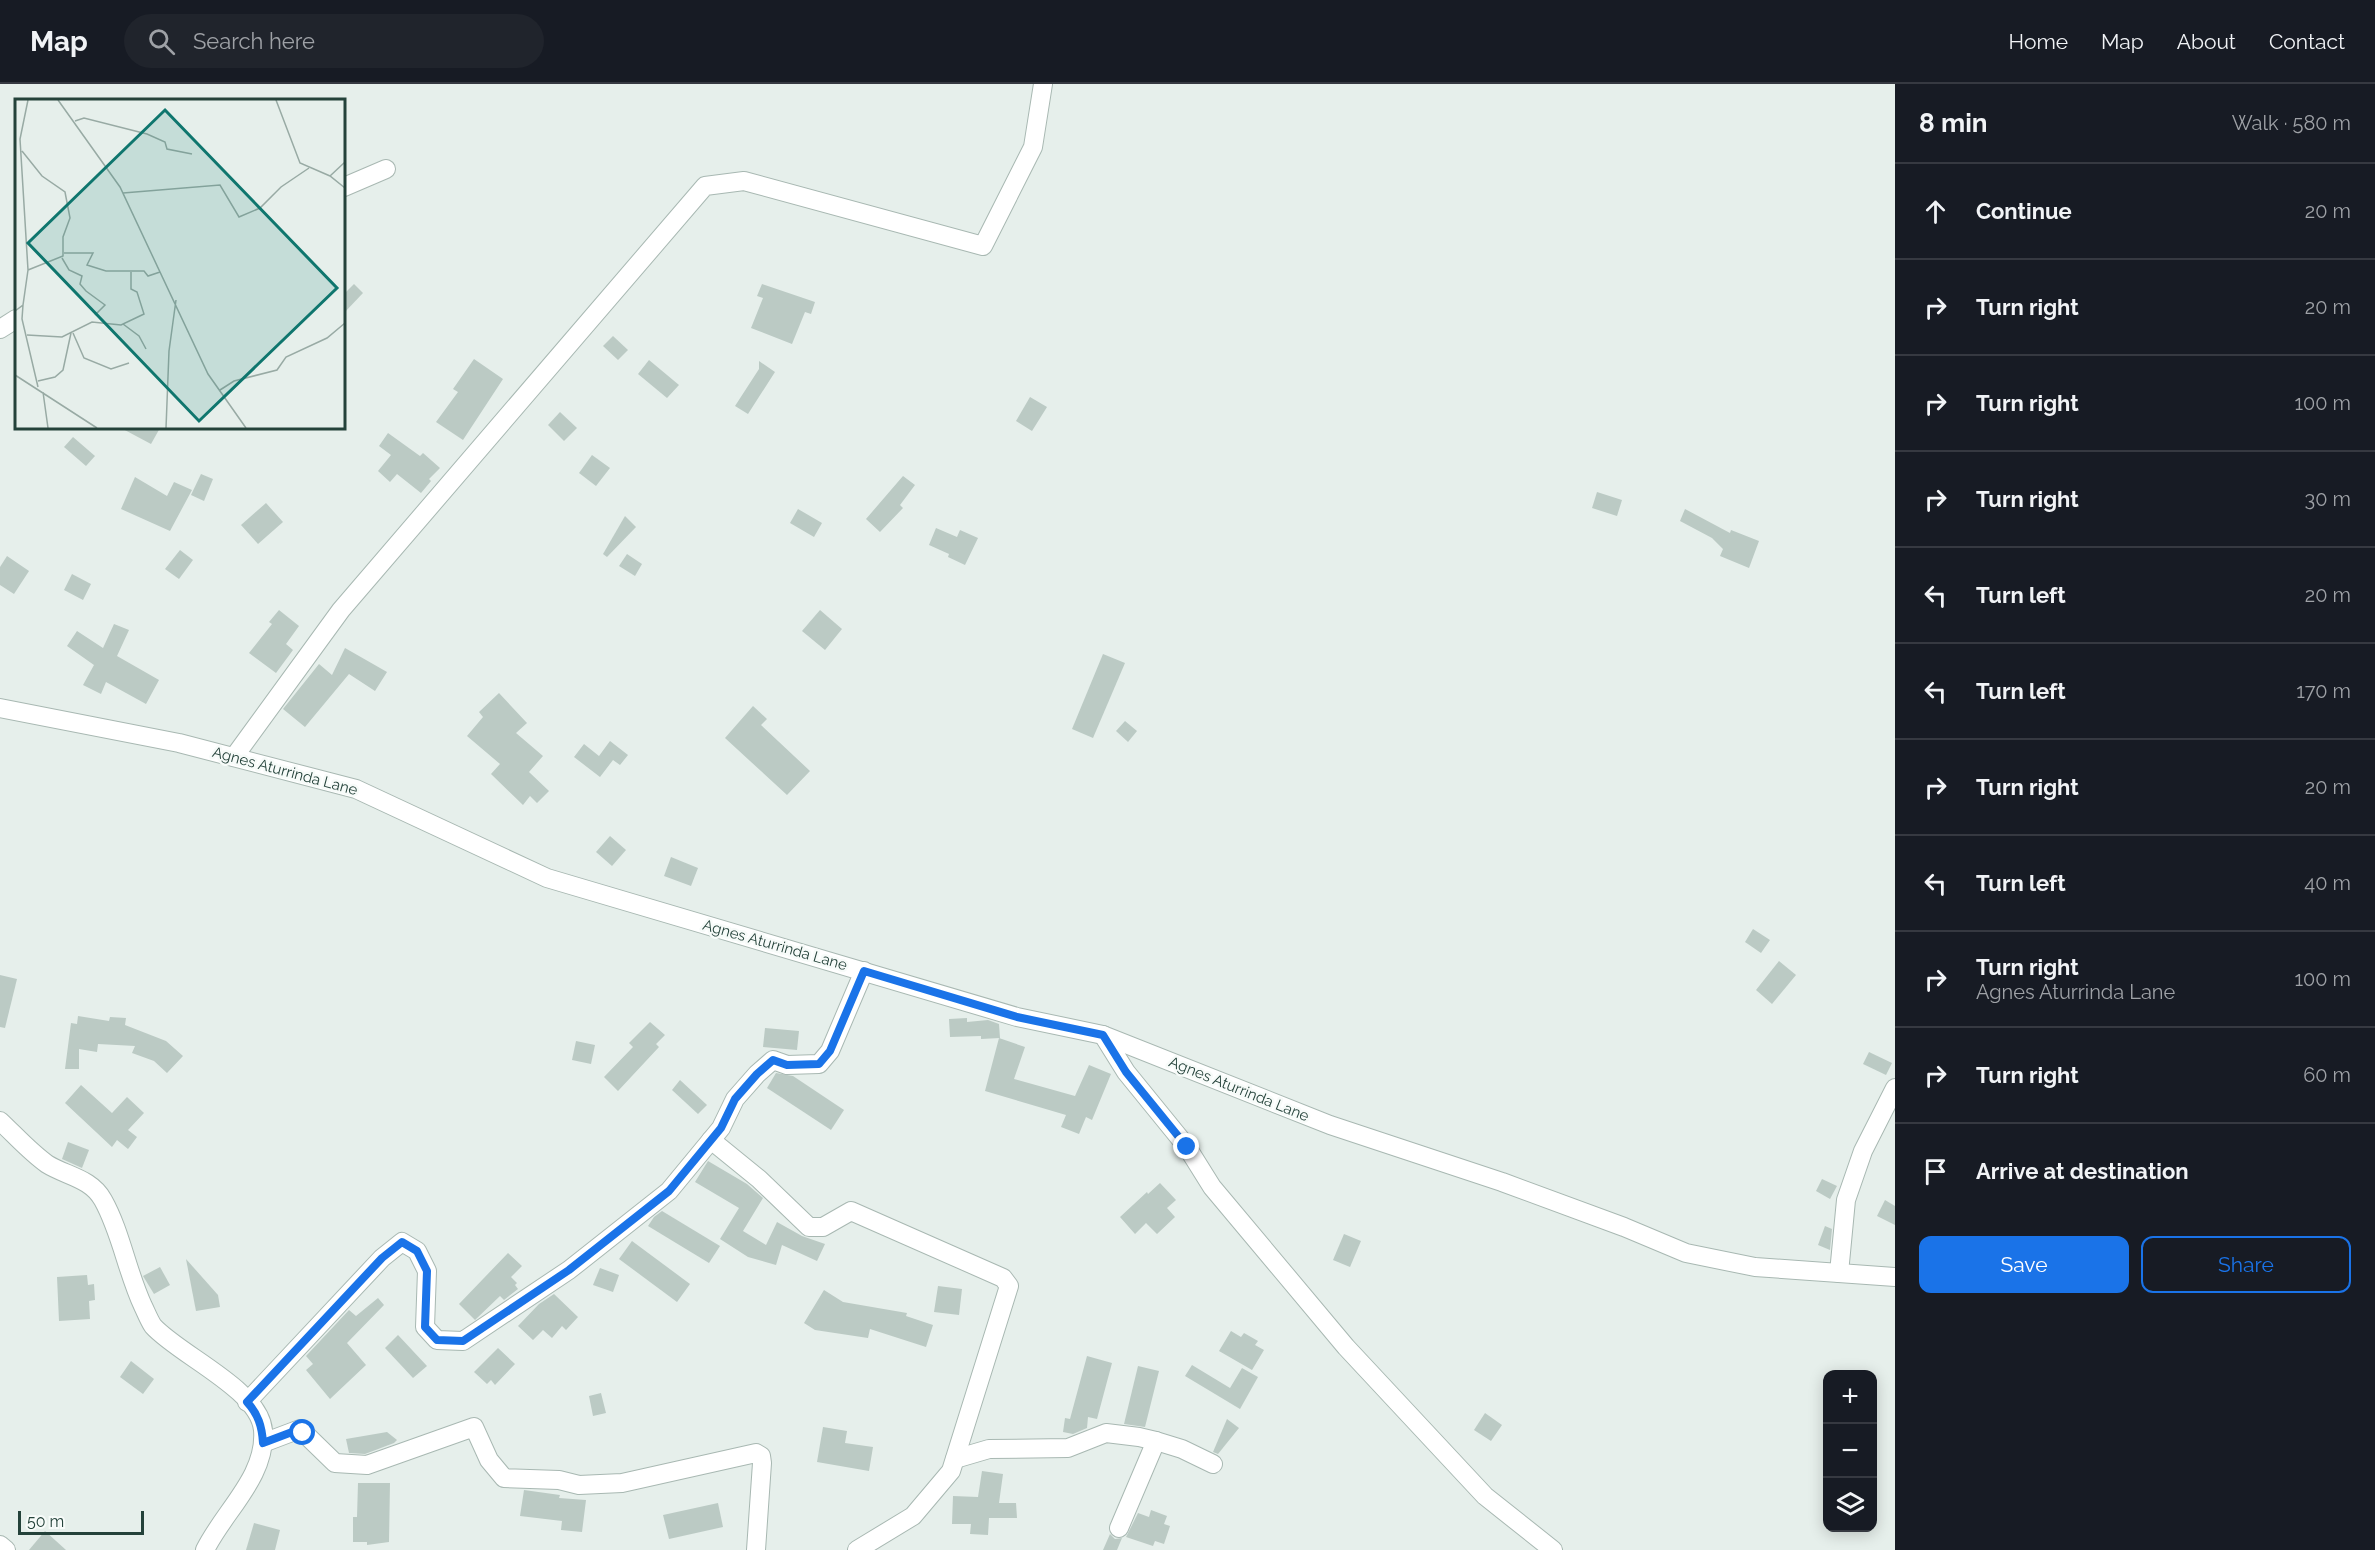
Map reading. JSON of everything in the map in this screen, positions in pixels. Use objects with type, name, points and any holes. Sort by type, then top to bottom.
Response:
[{"type":"street","points":[[234,757],[341,610],[705,186],[744,181],[983,246],[1033,147],[1043,84]]},
{"type":"street","points":[[345,187],[386,169]]},
{"type":"street","points":[[0,329],[15,320]]},
{"type":"street","name":"Agnes Aturrinda Lane","points":[[0,708],[179,743],[356,789],[547,878],[1017,1017],[1103,1035],[1330,1125],[1503,1182],[1624,1227],[1686,1254],[1755,1267],[1895,1277]]},
{"type":"street","points":[[247,1402],[382,1258],[402,1242],[417,1251],[427,1271],[425,1327],[437,1340],[463,1341],[569,1270],[669,1191],[721,1128],[735,1099],[773,1060],[787,1065],[819,1064],[830,1051],[864,971]]},
{"type":"street","points":[[1103,1035],[1126,1072],[1187,1147],[1212,1187],[1346,1347],[1485,1496],[1553,1550]]},
{"type":"street","points":[[1839,1273],[1846,1200],[1863,1151],[1895,1088]]},
{"type":"street","points":[[0,1121],[48,1164],[89,1183],[103,1198],[134,1286],[152,1324],[174,1345],[232,1385],[254,1409],[262,1427],[264,1450],[241,1495],[212,1535],[205,1550]]},
{"type":"street","points":[[711,1140],[759,1179],[809,1227],[823,1227],[851,1211],[1003,1278],[1009,1286],[951,1472],[913,1515],[857,1550]]},
{"type":"street","points":[[263,1443],[300,1429],[335,1463],[367,1465],[474,1428],[489,1460],[504,1478],[559,1480],[579,1485],[621,1483],[756,1453],[761,1456],[762,1463],[756,1550]]},
{"type":"street","points":[[955,1459],[989,1449],[1068,1448],[1106,1433],[1156,1441],[1182,1449],[1214,1464]]},
{"type":"street","points":[[1119,1528],[1156,1441]]},
{"type":"street","points":[[0,1545],[6,1550]]},
{"type":"building","points":[[354,284],[363,293],[345,312],[345,293]]},
{"type":"building","points":[[762,284],[815,302],[811,314],[805,312],[792,344],[751,328],[763,298],[757,296]]},
{"type":"building","points":[[613,336],[628,350],[618,360],[603,346]]},
{"type":"building","points":[[474,359],[503,379],[463,440],[436,422],[458,392],[453,389]]},
{"type":"building","points":[[649,360],[679,385],[667,398],[638,374]]},
{"type":"building","points":[[759,361],[775,372],[748,414],[735,406],[759,369]]},
{"type":"building","points":[[1030,397],[1047,407],[1032,431],[1016,421]]},
{"type":"building","points":[[560,412],[577,428],[564,441],[548,425]]},
{"type":"building","points":[[123,429],[159,429],[151,444]]},
{"type":"building","points":[[388,433],[420,456],[423,453],[440,468],[429,479],[431,481],[421,493],[397,474],[390,482],[378,471],[391,455],[379,446]]},
{"type":"building","points":[[73,437],[95,456],[86,466],[64,447]]},
{"type":"building","points":[[592,455],[610,468],[596,486],[579,473]]},
{"type":"building","points":[[201,474],[213,479],[204,501],[191,495]]},
{"type":"building","points":[[903,476],[915,485],[900,505],[903,508],[880,532],[866,519]]},
{"type":"building","points":[[135,477],[167,496],[174,482],[192,490],[170,531],[121,509]]},
{"type":"building","points":[[1597,492],[1622,500],[1617,516],[1592,508]]},
{"type":"building","points":[[266,503],[283,522],[258,544],[241,525]]},
{"type":"building","points":[[798,509],[822,523],[814,537],[790,523]]},
{"type":"building","points":[[1685,509],[1730,533],[1731,530],[1759,541],[1749,568],[1720,556],[1723,549],[1712,538],[1680,521]]},
{"type":"building","points":[[625,516],[636,527],[607,557],[603,554]]},
{"type":"building","points":[[936,528],[957,537],[960,530],[978,538],[965,565],[948,557],[949,554],[929,545]]},
{"type":"building","points":[[180,550],[193,560],[179,579],[165,569]]},
{"type":"building","points":[[627,554],[642,564],[635,576],[619,566]]},
{"type":"building","points":[[7,556],[29,571],[14,594],[0,585],[0,567]]},
{"type":"building","points":[[72,574],[91,584],[83,600],[64,590]]},
{"type":"building","points":[[279,610],[299,626],[286,644],[293,650],[276,673],[249,653],[272,624],[269,622]]},
{"type":"building","points":[[820,610],[842,629],[825,650],[802,631]]},
{"type":"building","points":[[114,624],[129,630],[117,656],[159,680],[146,704],[106,682],[101,694],[83,685],[94,665],[67,646],[77,631],[103,648]]},
{"type":"building","points":[[345,648],[387,672],[375,691],[349,674],[305,727],[283,709],[319,664],[332,675]]},
{"type":"building","points":[[1103,654],[1125,663],[1093,738],[1072,729]]},
{"type":"building","points":[[499,693],[527,723],[516,733],[543,756],[529,772],[549,791],[537,803],[530,796],[523,805],[491,774],[500,764],[467,736],[483,717],[479,712]]},
{"type":"building","points":[[753,706],[767,719],[761,725],[810,771],[787,795],[725,738]]},
{"type":"building","points":[[1125,721],[1137,731],[1128,742],[1116,731]]},
{"type":"building","points":[[610,741],[628,755],[620,765],[613,760],[600,777],[574,757],[584,744],[599,756]]},
{"type":"building","points":[[610,836],[626,850],[612,866],[596,852]]},
{"type":"building","points":[[671,857],[698,868],[691,886],[664,876]]},
{"type":"building","points":[[1753,929],[1770,940],[1761,953],[1745,942]]},
{"type":"building","points":[[1779,961],[1796,975],[1772,1004],[1756,990]]},
{"type":"building","points":[[0,975],[17,979],[5,1028],[0,1027]]},
{"type":"building","points":[[78,1016],[109,1021],[110,1017],[126,1018],[125,1025],[166,1041],[183,1056],[167,1073],[154,1061],[132,1053],[135,1046],[98,1044],[97,1052],[79,1049],[79,1069],[65,1069],[71,1023],[77,1024]]},
{"type":"building","points":[[967,1018],[967,1022],[988,1020],[999,1024],[1000,1038],[950,1037],[949,1019]]},
{"type":"building","points":[[650,1022],[665,1035],[656,1044],[659,1047],[618,1091],[604,1077],[633,1047],[629,1043]]},
{"type":"building","points":[[765,1028],[799,1031],[797,1050],[763,1047]]},
{"type":"building","points":[[999,1038],[1025,1047],[1014,1079],[1075,1096],[1089,1065],[1111,1074],[1092,1120],[1086,1117],[1079,1134],[1061,1127],[1066,1115],[985,1091]]},
{"type":"building","points":[[576,1041],[595,1045],[591,1064],[572,1060]]},
{"type":"building","points":[[1869,1052],[1892,1063],[1886,1075],[1863,1064]]},
{"type":"building","points":[[776,1073],[793,1076],[844,1110],[831,1130],[767,1088]]},
{"type":"building","points":[[680,1080],[707,1105],[698,1114],[672,1090]]},
{"type":"building","points":[[81,1085],[112,1113],[127,1097],[144,1113],[128,1130],[137,1137],[128,1149],[117,1140],[112,1147],[65,1103]]},
{"type":"building","points":[[68,1142],[89,1150],[82,1168],[62,1159]]},
{"type":"building","points":[[708,1161],[747,1184],[763,1198],[743,1231],[766,1245],[777,1222],[802,1236],[825,1244],[817,1261],[782,1245],[776,1265],[748,1257],[720,1239],[739,1208],[695,1182]]},
{"type":"building","points":[[1822,1179],[1837,1186],[1830,1199],[1816,1191]]},
{"type":"building","points":[[1160,1183],[1176,1200],[1167,1208],[1175,1217],[1157,1234],[1146,1223],[1135,1234],[1120,1217]]},
{"type":"building","points":[[1885,1200],[1895,1206],[1895,1225],[1877,1216]]},
{"type":"building","points":[[662,1211],[720,1246],[709,1263],[648,1226]]},
{"type":"building","points":[[1825,1226],[1832,1229],[1830,1250],[1818,1245]]},
{"type":"building","points":[[1344,1234],[1361,1241],[1350,1267],[1333,1260]]},
{"type":"building","points":[[632,1241],[690,1284],[677,1302],[619,1259]]},
{"type":"building","points":[[508,1253],[522,1266],[511,1277],[517,1283],[515,1285],[518,1289],[504,1300],[500,1296],[475,1320],[459,1304]]},
{"type":"building","points":[[186,1259],[218,1295],[220,1307],[196,1311]]},
{"type":"building","points":[[160,1267],[170,1285],[154,1294],[143,1276]]},
{"type":"building","points":[[600,1268],[619,1275],[613,1292],[593,1285]]},
{"type":"building","points":[[87,1275],[88,1285],[94,1284],[95,1300],[89,1301],[90,1319],[59,1321],[57,1277]]},
{"type":"building","points":[[938,1286],[962,1289],[959,1315],[934,1312]]},
{"type":"building","points":[[824,1290],[843,1302],[907,1313],[906,1316],[933,1325],[926,1347],[870,1329],[868,1338],[815,1330],[804,1323]]},
{"type":"building","points":[[554,1294],[578,1317],[566,1330],[562,1326],[552,1338],[543,1330],[533,1340],[518,1326],[539,1304]]},
{"type":"building","points":[[378,1298],[384,1305],[347,1343],[366,1365],[330,1399],[306,1370],[313,1364],[306,1356],[349,1310],[356,1316]]},
{"type":"building","points":[[1231,1331],[1241,1337],[1244,1333],[1258,1341],[1255,1345],[1264,1350],[1252,1370],[1219,1351]]},
{"type":"building","points":[[398,1335],[427,1366],[413,1378],[385,1348]]},
{"type":"building","points":[[498,1348],[515,1364],[495,1385],[491,1380],[487,1384],[474,1372]]},
{"type":"building","points":[[1087,1356],[1112,1363],[1097,1419],[1088,1417],[1087,1428],[1073,1434],[1063,1432],[1065,1418],[1070,1419]]},
{"type":"building","points":[[131,1361],[154,1379],[143,1394],[120,1377]]},
{"type":"building","points":[[1192,1365],[1230,1388],[1242,1368],[1258,1377],[1240,1409],[1185,1376]]},
{"type":"building","points":[[1138,1366],[1159,1371],[1145,1427],[1124,1424]]},
{"type":"building","points":[[601,1393],[606,1413],[593,1416],[589,1396]]},
{"type":"building","points":[[1485,1413],[1502,1425],[1491,1441],[1474,1430]]},
{"type":"building","points":[[1227,1419],[1239,1428],[1218,1454],[1213,1452]]},
{"type":"building","points":[[823,1427],[847,1431],[845,1443],[873,1447],[869,1471],[817,1462]]},
{"type":"building","points":[[387,1432],[397,1440],[394,1443],[365,1454],[349,1453],[346,1439]]},
{"type":"building","points":[[982,1471],[1003,1474],[999,1503],[1016,1503],[1017,1518],[989,1518],[988,1535],[970,1534],[971,1524],[952,1524],[953,1496],[978,1497]]},
{"type":"building","points":[[358,1483],[390,1483],[389,1542],[367,1545],[367,1542],[353,1542],[353,1517],[357,1517]]},
{"type":"building","points":[[524,1490],[560,1495],[559,1498],[586,1500],[582,1532],[561,1530],[562,1521],[520,1516]]},
{"type":"building","points":[[718,1503],[723,1527],[669,1539],[663,1515]]},
{"type":"building","points":[[1151,1510],[1167,1516],[1164,1524],[1170,1526],[1164,1544],[1155,1541],[1153,1546],[1126,1537],[1138,1513],[1149,1517]]},
{"type":"building","points":[[254,1523],[280,1530],[275,1550],[246,1550]]},
{"type":"building","points":[[45,1531],[66,1550],[29,1550]]},
{"type":"building","points":[[1110,1534],[1115,1539],[1122,1538],[1117,1550],[1103,1550]]},
{"type":"route","points":[[303,1433],[300,1429],[263,1443],[262,1427],[254,1409],[247,1402],[382,1258],[402,1242],[417,1251],[427,1271],[425,1327],[437,1340],[463,1341],[569,1270],[669,1191],[721,1128],[735,1099],[773,1060],[787,1065],[819,1064],[830,1051],[864,971],[1017,1017],[1103,1035],[1126,1072],[1187,1147]]}]
